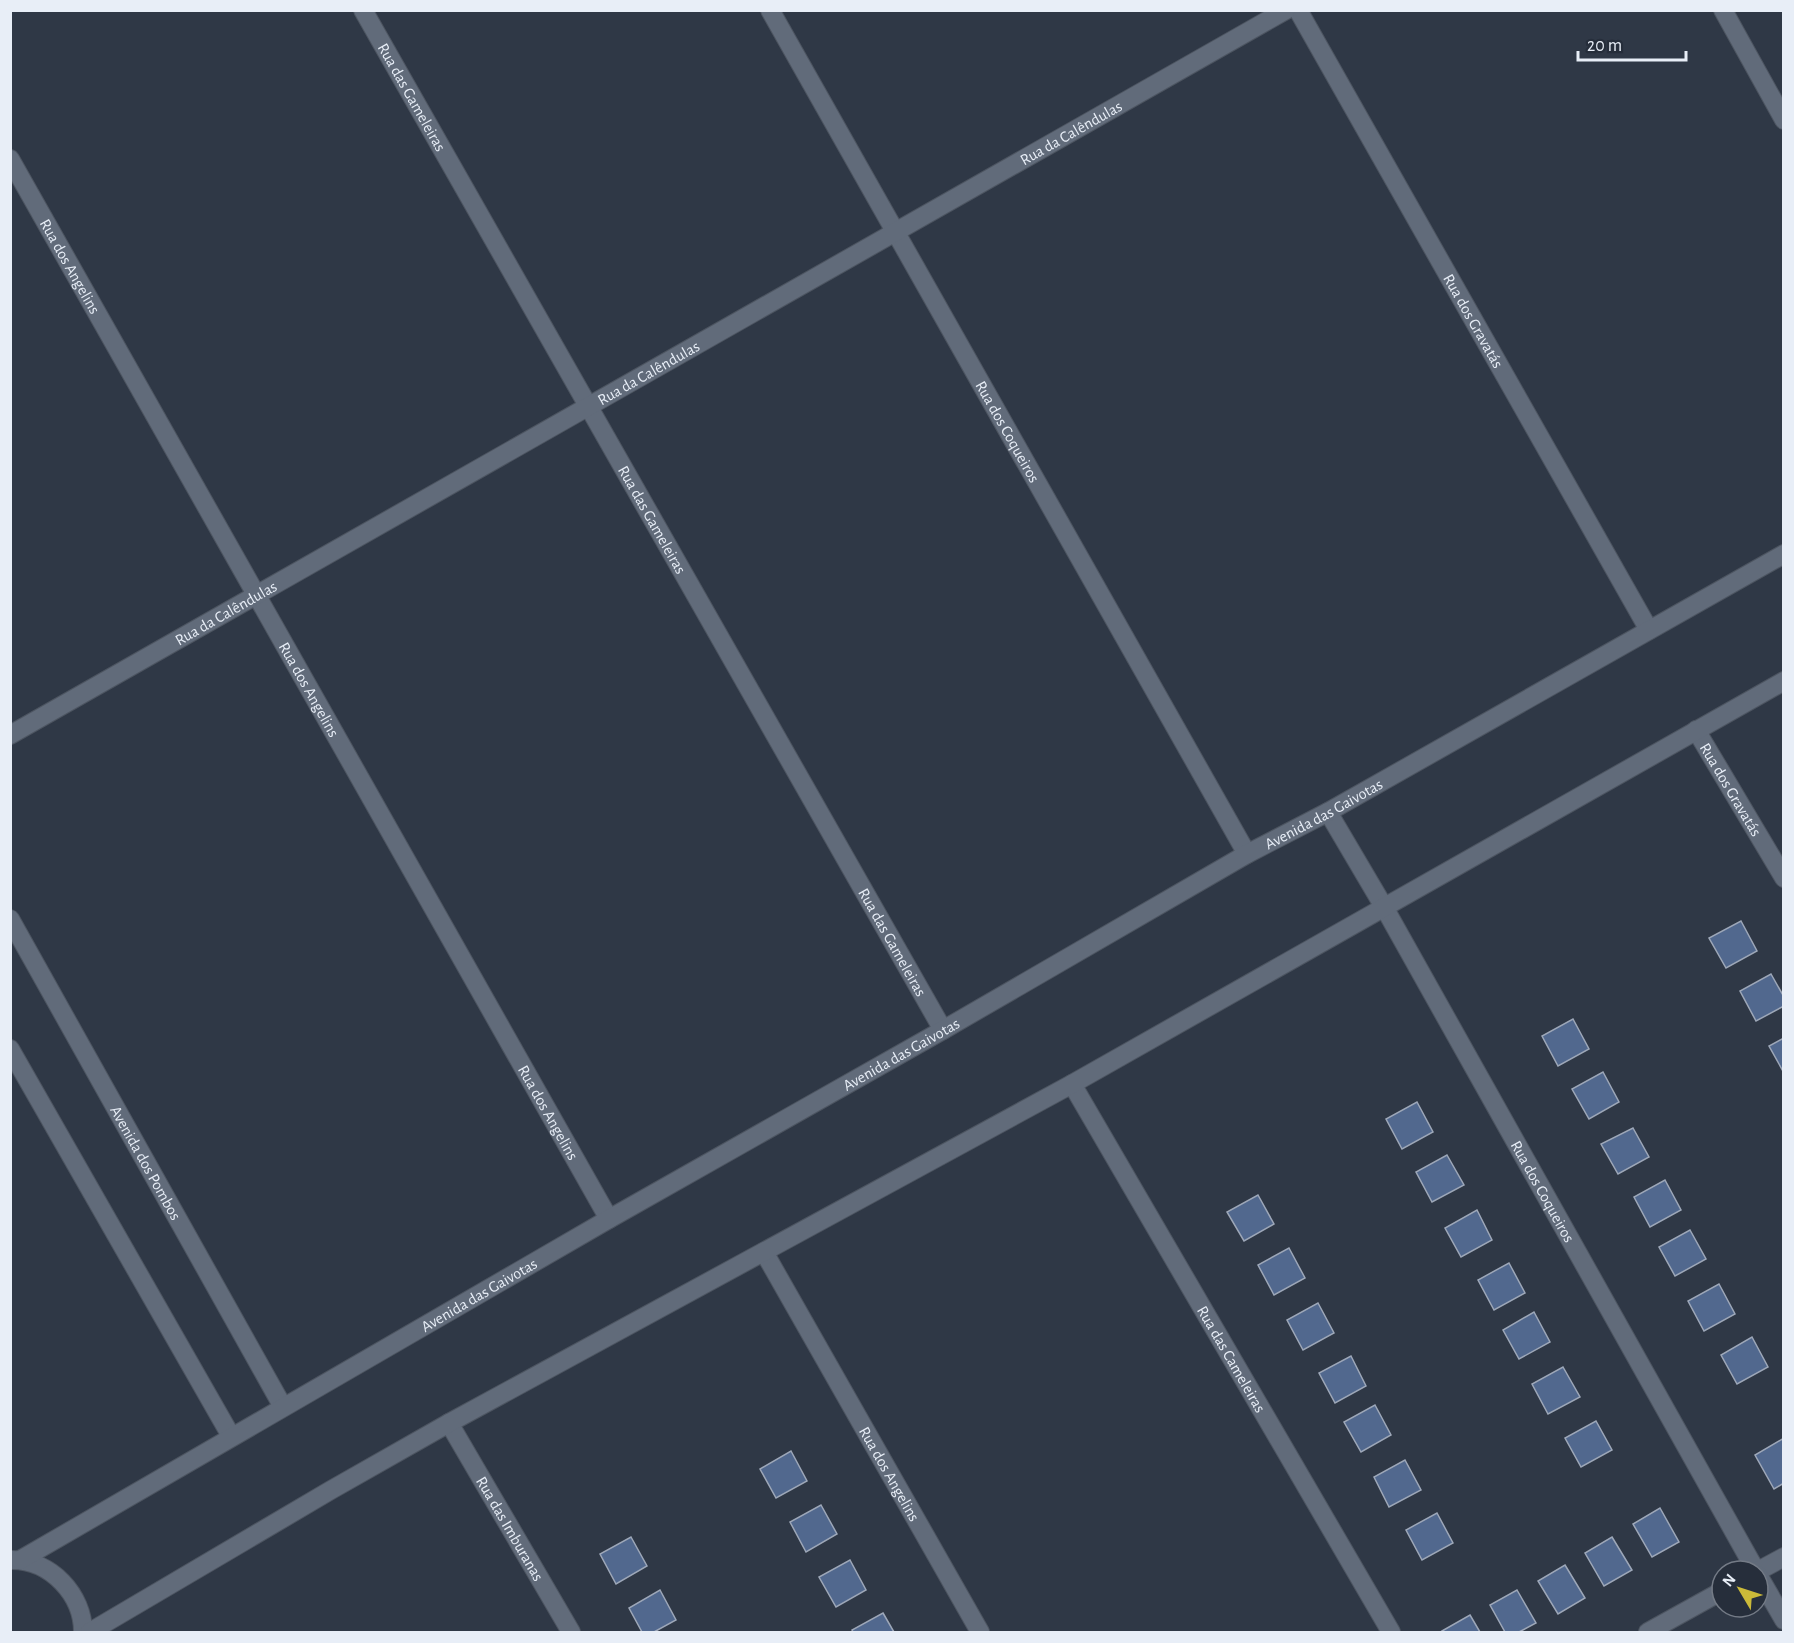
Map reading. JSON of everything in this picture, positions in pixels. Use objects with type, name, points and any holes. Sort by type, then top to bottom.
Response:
[{"type":"street","name":"Rua das Gameleiras","points":[[363,10],[943,1030]]},
{"type":"street","name":"Rua dos Coqueiros","points":[[770,10],[1247,854]]},
{"type":"street","name":"Rua da Calêndulas","points":[[10,735],[1286,10]]},
{"type":"street","name":"Rua dos Gravatás","points":[[1298,10],[1649,630]]},
{"type":"street","points":[[1723,10],[1784,120]]},
{"type":"street","name":"Rua dos Angelins","points":[[10,159],[609,1219]]},
{"type":"street","name":"Avenida das Gaivotas","points":[[15,1560],[1247,854],[1328,812],[1784,554]]},
{"type":"street","points":[[90,1632],[331,1490],[1072,1084],[1784,681]]},
{"type":"street","name":"Rua dos Gravatás","points":[[1696,730],[1784,879]]},
{"type":"street","name":"Rua dos Coqueiros","points":[[1328,812],[1750,1559]]},
{"type":"street","name":"Avenida dos Pombos","points":[[10,919],[283,1407]]},
{"type":"street","points":[[10,1049],[231,1436]]},
{"type":"street","name":"Rua das Cameleiras","points":[[1072,1084],[1391,1632]]},
{"type":"street","name":"Rua dos Angelins","points":[[764,1252],[980,1632]]},
{"type":"street","name":"Rua das Imburanas","points":[[449,1424],[571,1632]]},
{"type":"street","points":[[1770,1565],[1784,1557]]},
{"type":"street","points":[[15,1560],[40,1566],[57,1576],[70,1591],[79,1609],[83,1632]]},
{"type":"street","name":"Rua dos Coqueiros","points":[[1770,1595],[1784,1620]]},
{"type":"street","points":[[1648,1632],[1710,1598]]},
{"type":"building","points":[[1741,921],[1757,951],[1726,968],[1709,938]]},
{"type":"building","points":[[1771,974],[1784,997],[1784,1006],[1756,1021],[1740,991]]},
{"type":"building","points":[[1573,1019],[1589,1049],[1558,1066],[1542,1036]]},
{"type":"building","points":[[1784,1038],[1784,1073],[1769,1046]]},
{"type":"building","points":[[1603,1072],[1619,1102],[1589,1119],[1572,1089]]},
{"type":"building","points":[[1417,1102],[1433,1132],[1402,1149],[1386,1119]]},
{"type":"building","points":[[1633,1128],[1649,1157],[1618,1174],[1601,1144]]},
{"type":"building","points":[[1447,1155],[1464,1185],[1432,1202],[1416,1172]]},
{"type":"building","points":[[1665,1180],[1681,1210],[1650,1227],[1634,1197]]},
{"type":"building","points":[[1258,1195],[1274,1224],[1244,1241],[1227,1212]]},
{"type":"building","points":[[1477,1210],[1492,1240],[1461,1257],[1445,1228]]},
{"type":"building","points":[[1690,1230],[1706,1259],[1675,1276],[1659,1247]]},
{"type":"building","points":[[1289,1248],[1305,1278],[1274,1295],[1258,1265]]},
{"type":"building","points":[[1509,1263],[1525,1293],[1494,1310],[1478,1280]]},
{"type":"building","points":[[1719,1284],[1735,1314],[1704,1331],[1688,1301]]},
{"type":"building","points":[[1318,1303],[1334,1333],[1303,1350],[1287,1320]]},
{"type":"building","points":[[1534,1312],[1550,1342],[1519,1359],[1503,1330]]},
{"type":"building","points":[[1752,1337],[1768,1367],[1737,1384],[1721,1355]]},
{"type":"building","points":[[1351,1356],[1366,1386],[1335,1403],[1319,1373]]},
{"type":"building","points":[[1563,1367],[1580,1397],[1548,1414],[1532,1384]]},
{"type":"building","points":[[1375,1405],[1391,1435],[1361,1452],[1344,1422]]},
{"type":"building","points":[[1596,1421],[1612,1450],[1581,1467],[1565,1438]]},
{"type":"building","points":[[1784,1438],[1784,1483],[1774,1489],[1755,1455]]},
{"type":"building","points":[[791,1451],[807,1481],[776,1498],[760,1469]]},
{"type":"building","points":[[1405,1460],[1421,1490],[1389,1507],[1374,1477]]},
{"type":"building","points":[[821,1505],[837,1534],[806,1552],[790,1522]]},
{"type":"building","points":[[1660,1508],[1679,1542],[1652,1557],[1633,1524]]},
{"type":"building","points":[[1437,1513],[1453,1543],[1422,1560],[1406,1530]]},
{"type":"building","points":[[631,1537],[647,1566],[616,1584],[600,1554]]},
{"type":"building","points":[[1612,1537],[1632,1570],[1604,1586],[1585,1553]]},
{"type":"building","points":[[850,1560],[866,1590],[836,1607],[819,1577]]},
{"type":"building","points":[[1565,1565],[1585,1598],[1558,1614],[1538,1581]]},
{"type":"building","points":[[660,1590],[676,1620],[654,1632],[642,1632],[629,1608]]},
{"type":"building","points":[[1517,1590],[1536,1623],[1519,1632],[1505,1632],[1490,1605]]},
{"type":"building","points":[[883,1613],[894,1632],[853,1632],[852,1630]]},
{"type":"building","points":[[1470,1615],[1480,1632],[1442,1631]]}]
